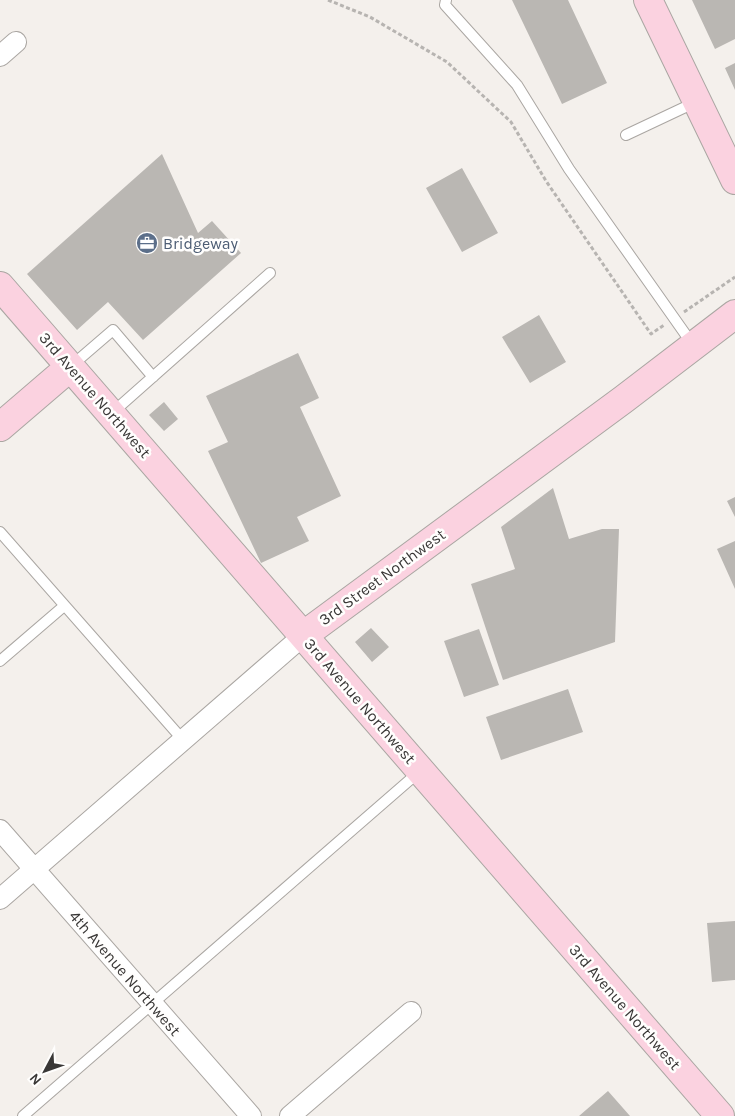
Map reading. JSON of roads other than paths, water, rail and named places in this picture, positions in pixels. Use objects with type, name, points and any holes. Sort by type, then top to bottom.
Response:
[{"type":"main road","points":[[648,0],[735,180]]},
{"type":"main road","name":"3rd Avenue Northwest","points":[[0,286],[720,1116]]},
{"type":"main road","name":"3rd Street Northwest","points":[[304,635],[616,405],[735,314]]},
{"type":"main road","points":[[0,427],[70,366]]},
{"type":"street","name":"3rd Street Northwest","points":[[0,899],[304,635]]},
{"type":"street","name":"4th Avenue Northwest","points":[[0,830],[251,1116]]},
{"type":"street","points":[[290,1116],[411,1012]]},
{"type":"lane","points":[[446,0],[445,5],[517,85],[569,169],[693,346]]},
{"type":"lane","points":[[626,135],[697,101]]},
{"type":"lane","points":[[112,414],[270,273]]},
{"type":"lane","points":[[70,366],[113,330],[153,377]]},
{"type":"lane","points":[[0,532],[183,740]]},
{"type":"lane","points":[[0,661],[64,606]]},
{"type":"lane","points":[[23,1116],[420,770]]},
{"type":"place","name":"Bridgeway","points":[[147,243]]}]
